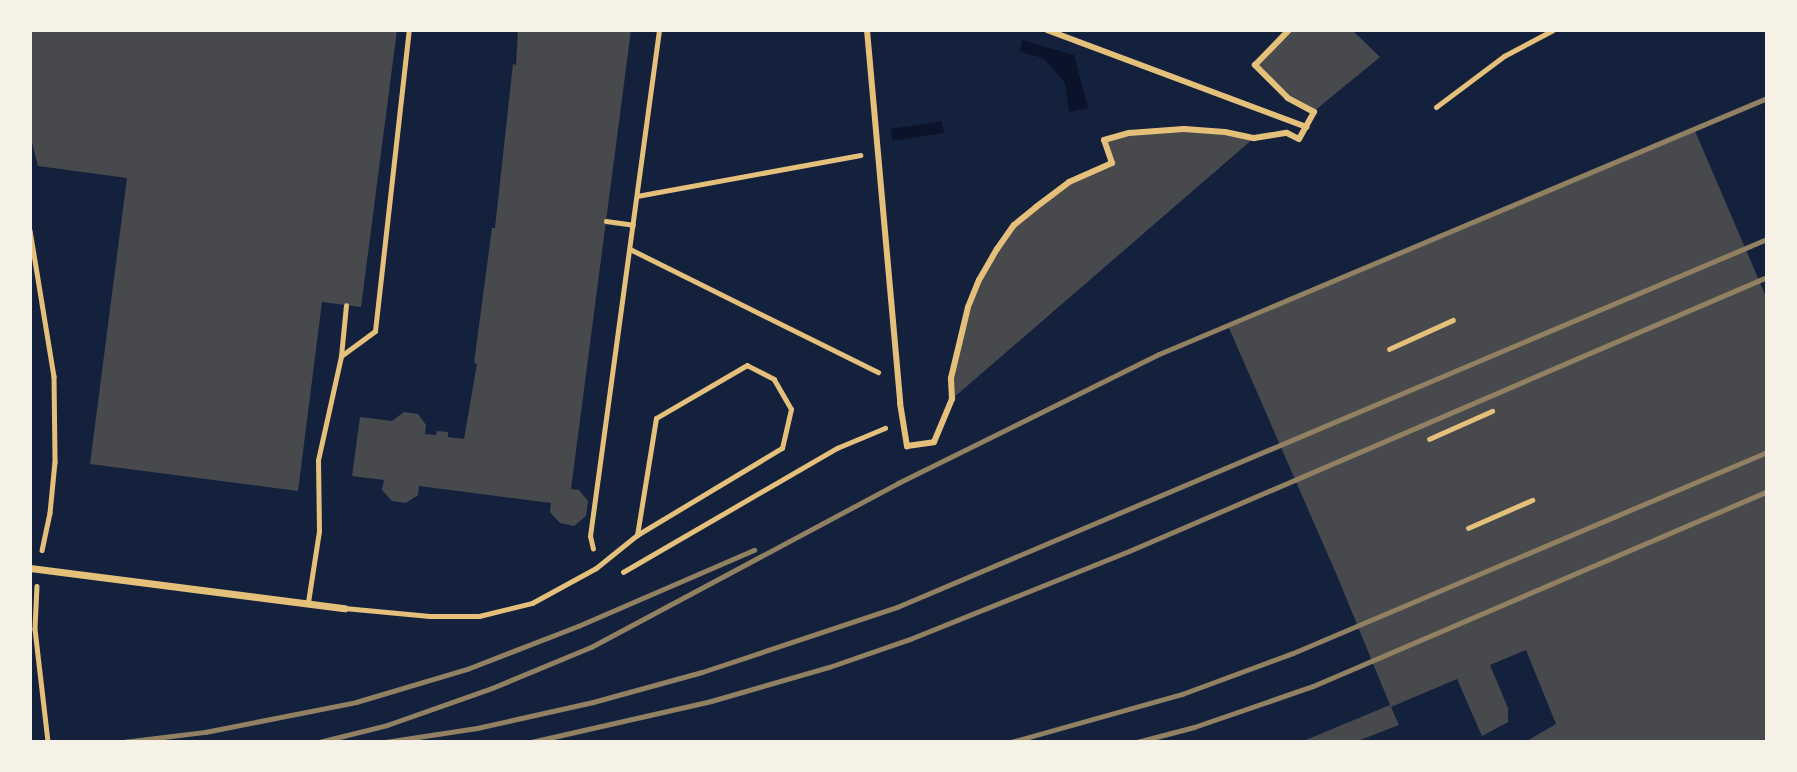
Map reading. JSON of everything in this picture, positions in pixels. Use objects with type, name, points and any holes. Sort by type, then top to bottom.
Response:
[{"type":"street","points":[[867,30],[907,446],[934,442],[951,399],[951,378],[968,307],[979,280],[997,249],[1014,225],[1036,206],[1069,182],[1112,163],[1104,140],[1129,133],[1184,130],[1225,132],[1254,138],[1287,133],[1299,139],[1314,112],[1289,98],[1255,65],[1290,30]]},
{"type":"street","points":[[1046,30],[1306,127]]},
{"type":"street","points":[[34,568],[344,608]]},
{"type":"lane","points":[[341,356],[375,331],[410,30]]},
{"type":"lane","points":[[1436,107],[1504,56],[1553,30]]},
{"type":"lane","points":[[308,602],[319,531],[318,460],[341,356],[346,305]]},
{"type":"lane","points":[[344,608],[430,616],[479,616],[532,603],[596,568],[637,535],[782,448],[792,409],[774,379],[747,365],[656,418],[637,535]]},
{"type":"path","points":[[659,30],[590,536],[596,568],[614,573],[629,571],[838,448],[890,425]]},
{"type":"path","points":[[637,196],[869,153]]},
{"type":"path","points":[[606,221],[633,225]]},
{"type":"path","points":[[30,230],[54,376],[54,475],[50,513],[34,568],[35,629],[48,742]]},
{"type":"path","points":[[630,249],[885,376]]},
{"type":"path","points":[[1389,349],[1453,320]]},
{"type":"path","points":[[1429,439],[1492,411]]},
{"type":"path","points":[[1468,528],[1532,499]]},
{"type":"water","points":[[1022,40],[1074,55],[1088,108],[1069,112],[1065,83],[1043,58],[1020,52]]},
{"type":"water","points":[[942,121],[944,133],[892,141],[891,129]]},
{"type":"building","points":[[30,30],[397,30],[361,307],[322,302],[298,491],[90,464],[127,178],[38,166],[30,135]]},
{"type":"building","points":[[518,30],[631,30],[571,489],[579,490],[588,501],[586,516],[574,526],[560,523],[550,512],[551,503],[419,486],[418,495],[406,503],[392,501],[382,490],[384,480],[352,476],[360,417],[392,421],[404,412],[418,414],[426,425],[425,434],[448,432],[448,437],[464,439],[477,364],[474,363],[492,228],[495,228]]},
{"type":"building","points":[[1289,30],[1352,30],[1380,57],[1313,112],[1288,98],[1255,65]]},
{"type":"building","points":[[1184,129],[1254,138],[952,399],[951,378],[979,280],[1014,225],[1069,182],[1112,163],[1104,140],[1129,133]]},
{"type":"building","points":[[1695,131],[1767,299],[1767,742],[1525,742],[1556,724],[1526,650],[1490,665],[1508,708],[1508,722],[1482,736],[1457,679],[1391,707],[1399,725],[1360,740],[1361,742],[1301,742],[1390,705],[1229,328]]},
{"type":"railway","points":[[319,742],[387,725],[492,688],[591,647],[898,483],[1159,354],[1767,98]]},
{"type":"railway","points":[[385,742],[477,728],[593,702],[702,672],[897,607],[1767,239]]},
{"type":"railway","points":[[531,742],[711,701],[829,667],[910,639],[1129,551],[1767,277]]},
{"type":"railway","points":[[1011,742],[1182,694],[1293,653],[1767,452]]},
{"type":"railway","points":[[1137,742],[1194,727],[1313,686],[1767,491]]},
{"type":"railway","points":[[123,742],[205,732],[356,702],[467,669],[578,626],[754,550]]}]
